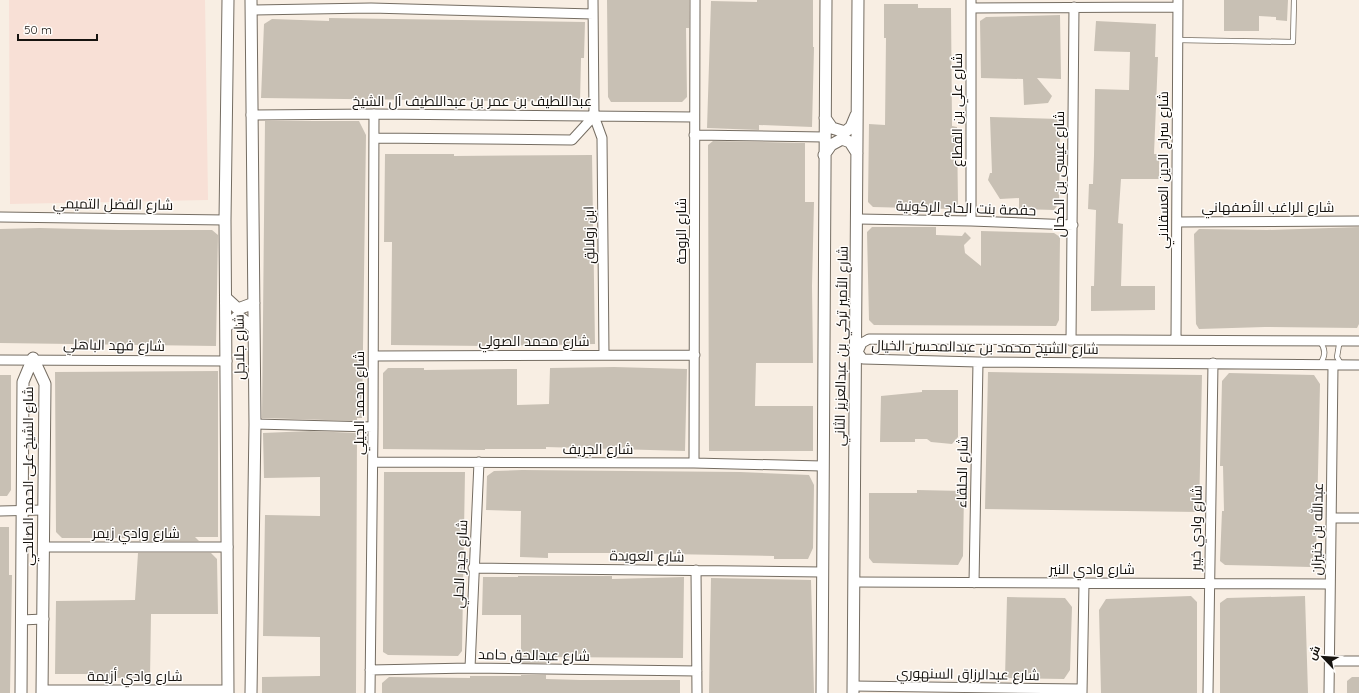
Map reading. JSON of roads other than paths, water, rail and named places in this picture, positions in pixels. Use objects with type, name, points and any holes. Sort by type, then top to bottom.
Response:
[{"type":"street","name":"شارع جلاجل","points":[[228,0],[225,220],[227,326],[228,691]]},
{"type":"street","name":"ابن زولالق","points":[[593,0],[594,116],[602,138],[604,355]]},
{"type":"street","name":"شارع الروحة","points":[[694,463],[695,0]]},
{"type":"street","name":"شارع الأمير تركي بن عبدالعزيز الثاني","points":[[822,693],[821,572],[826,0]]},
{"type":"street","name":"شارع الأمير تركي بن عبدالعزيز الثاني","points":[[853,689],[854,355],[858,219],[858,0]]},
{"type":"street","points":[[251,5],[371,4],[593,14]]},
{"type":"street","points":[[971,4],[1074,8],[1178,4]]},
{"type":"street","name":"شارع علي بن القطاع","points":[[971,4],[971,221]]},
{"type":"street","name":"شارع سراج الدين العسقلاني","points":[[1176,339],[1178,4]]},
{"type":"street","name":"شارع جلاجل","points":[[251,5],[255,424],[251,693]]},
{"type":"street","name":"شارع عيسى بن الكحال","points":[[1071,341],[1074,8]]},
{"type":"street","name":"عبداللطيف بن عمر بن عبداللطيف آل الشيخ","points":[[251,115],[374,114],[694,118]]},
{"type":"street","name":"شارع محمد الجيلي","points":[[370,693],[374,356],[374,114]]},
{"type":"street","points":[[825,118],[832,128],[845,132],[851,127],[857,114]]},
{"type":"street","points":[[375,138],[572,140],[594,116]]},
{"type":"street","points":[[694,135],[824,137]]},
{"type":"street","points":[[824,155],[831,145],[842,139],[850,142],[857,153]]},
{"type":"street","name":"شارع الفضل التميمي","points":[[0,217],[225,220]]},
{"type":"street","name":"حفصة بنت الحاج الركونية","points":[[858,219],[1073,225]]},
{"type":"street","name":"شارع الراغب الأصفهاني","points":[[1176,222],[1359,221]]},
{"type":"street","points":[[226,298],[238,309],[254,303]]},
{"type":"street","points":[[227,326],[238,316],[254,328]]},
{"type":"street","name":"شارع الشيخ محمد بن عبدالمحسن الخيال","points":[[1359,341],[1176,339],[1071,341],[869,339],[862,343],[858,352],[863,359],[978,362],[1359,365]]},
{"type":"street","name":"شارع محمد الصولي","points":[[374,356],[695,355]]},
{"type":"street","name":"شارع فهد الباهلي","points":[[0,360],[33,358],[227,361]]},
{"type":"street","name":"شارع الشيخ على الحمد الصالحي","points":[[33,358],[45,384],[43,510],[44,619],[42,691]]},
{"type":"street","name":"شارع الشيخ على الحمد الصالحي","points":[[21,693],[23,382],[33,358]]},
{"type":"street","name":"شارع الحلقاء","points":[[974,583],[978,362]]},
{"type":"street","name":"شارع وادي خيبر","points":[[1208,693],[1213,363]]},
{"type":"street","name":"عبدالله بن خنيزان","points":[[1329,693],[1331,518],[1337,366]]},
{"type":"street","points":[[255,424],[373,427]]},
{"type":"street","name":"شارع الجريف","points":[[373,462],[694,463],[822,466]]},
{"type":"street","name":"شارع حيدر الحلي","points":[[470,668],[473,568],[479,462]]},
{"type":"street","points":[[0,511],[43,510]]},
{"type":"street","points":[[1331,518],[1359,518]]},
{"type":"street","name":"شارع وادي زيمر","points":[[44,548],[228,547]]},
{"type":"street","name":"شارع العويدة","points":[[473,568],[821,572]]},
{"type":"street","points":[[696,570],[697,693]]},
{"type":"street","name":"شارع وادي النير","points":[[854,582],[1330,584]]},
{"type":"street","points":[[1082,691],[1084,583]]},
{"type":"street","points":[[21,620],[44,619]]},
{"type":"street","points":[[1330,661],[1359,661]]},
{"type":"street","name":"شارع عبدالحق حامد","points":[[370,670],[470,668],[697,671]]},
{"type":"street","name":"شارع عبدالرزاق السنهوري","points":[[853,689],[1082,691]]},
{"type":"street","name":"شارع وادي أزيمة","points":[[42,691],[228,691]]},
{"type":"lane","points":[[1177,40],[1293,42],[1294,0]]},
{"type":"lane","points":[[1318,365],[1324,357],[1323,345],[1320,341]]},
{"type":"lane","points":[[1337,366],[1339,345],[1344,341]]}]
